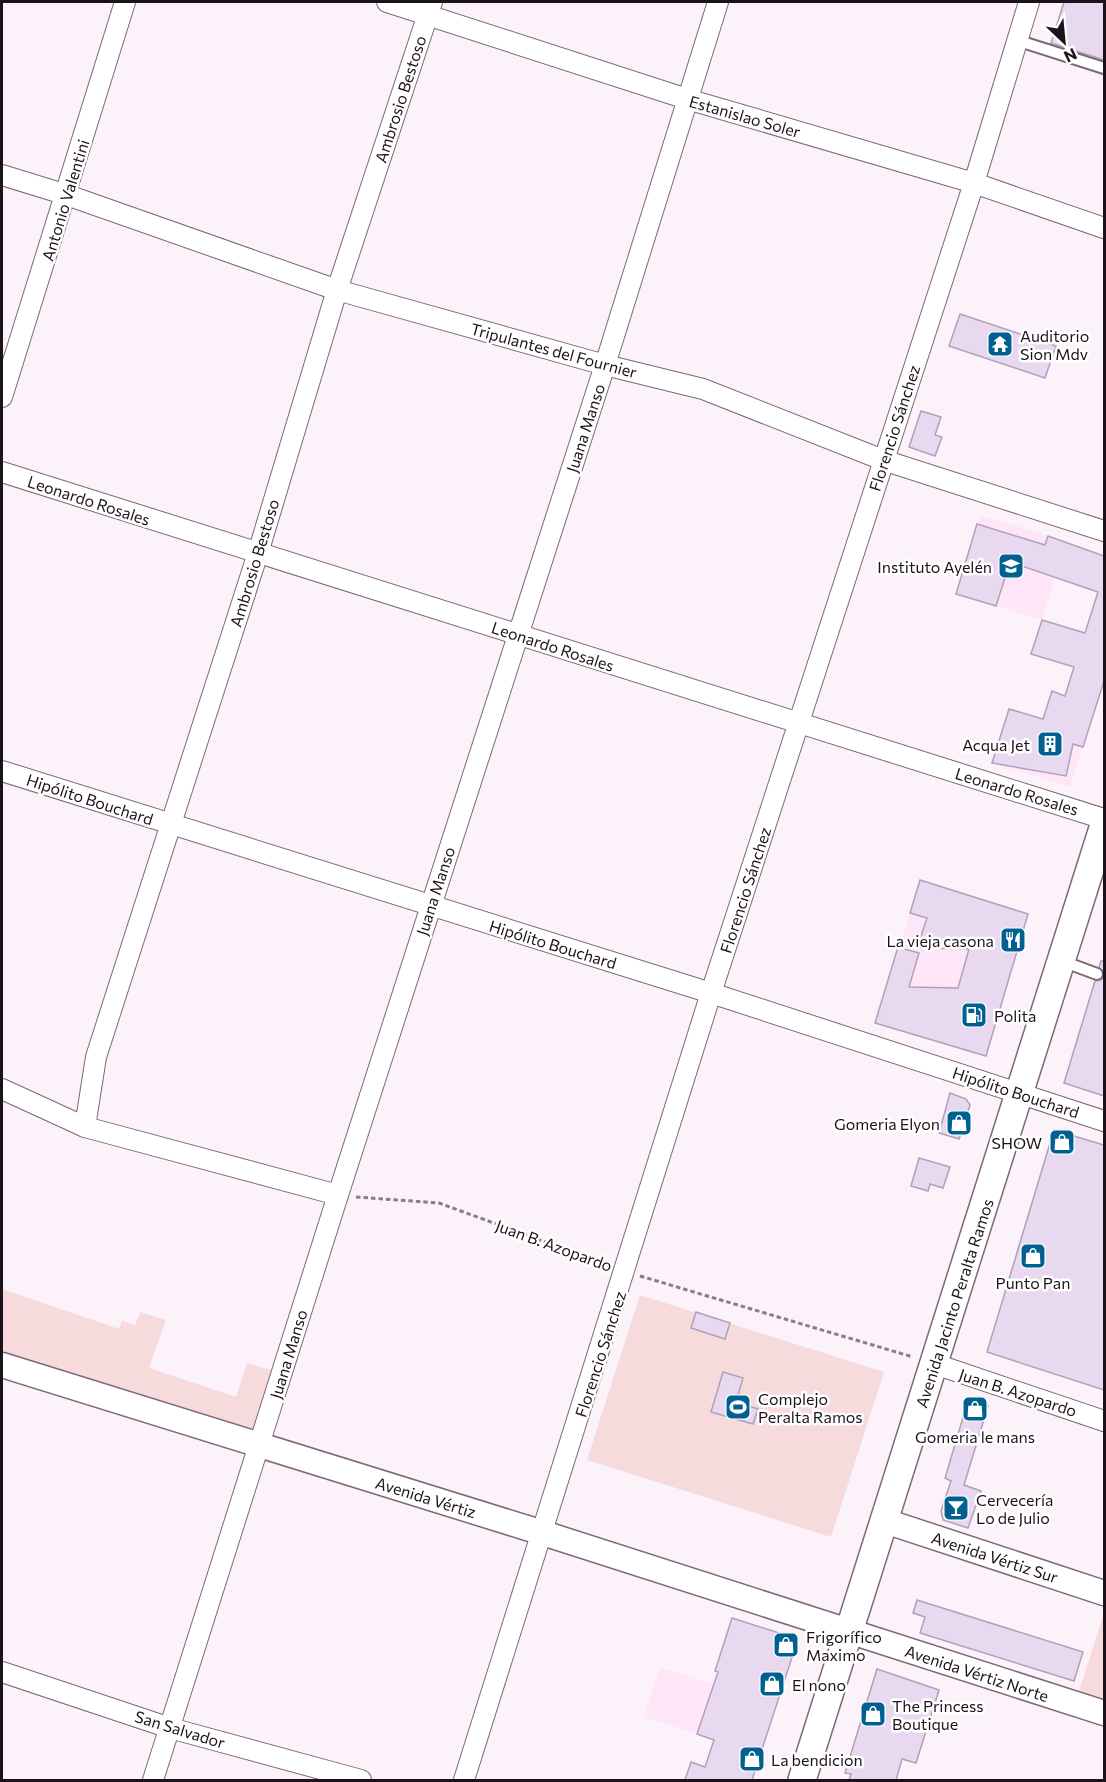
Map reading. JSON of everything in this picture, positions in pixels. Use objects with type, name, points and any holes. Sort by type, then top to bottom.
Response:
[{"type":"main road","name":"Avenida Jacinto Peralta Ramos","points":[[802,1780],[1021,1094],[1104,825]]},
{"type":"street","name":"Antonio Valentini","points":[[2,397],[67,195],[125,2]]},
{"type":"street","name":"Estanislao Soler","points":[[387,2],[430,8],[687,99],[974,183],[1104,228]]},
{"type":"street","name":"Juana Manso","points":[[153,1780],[430,906],[605,365],[718,2]]},
{"type":"street","name":"Florencio Sánchez","points":[[464,1780],[626,1271],[711,993],[974,183],[1029,2]]},
{"type":"street","name":"Ambrosio Bestoso","points":[[85,1127],[96,1058],[258,553],[337,290],[430,8]]},
{"type":"street","name":"Tripulantes del Fournier","points":[[2,175],[67,195],[337,290],[605,365],[703,389],[883,460],[1104,531]]},
{"type":"street","name":"Leonardo Rosales","points":[[2,472],[1104,819]]},
{"type":"street","name":"Hipólito Bouchard","points":[[2,771],[171,826],[711,993],[1104,1121]]},
{"type":"street","points":[[2,1089],[85,1127],[338,1195]]},
{"type":"street","name":"Juan B. Azopardo","points":[[935,1364],[1104,1421]]},
{"type":"street","name":"Avenida Vértiz","points":[[2,1365],[543,1533],[850,1632]]},
{"type":"street","name":"Avenida Vértiz Sur","points":[[885,1521],[1104,1593]]},
{"type":"street","name":"Avenida Vértiz Norte","points":[[850,1632],[1104,1713]]},
{"type":"street","name":"San Salvador","points":[[2,1672],[170,1728],[361,1780]]},
{"type":"lane","points":[[1016,40],[1104,68]]},
{"type":"lane","points":[[1062,961],[1097,974]]},
{"type":"path","name":"Juan B. Azopardo","points":[[338,1195],[439,1203],[626,1271],[935,1364]]},
{"type":"shaded area","name":"Instituto Ayelén","points":[[980,515],[1066,541],[1042,620],[956,594]]},
{"type":"shaded area","points":[[1009,709],[1087,733],[1070,787],[992,763]]},
{"type":"shaded area","points":[[910,913],[1018,946],[986,1056],[875,1023]]},
{"type":"shaded area","points":[[2,1289],[119,1329],[122,1321],[135,1325],[140,1312],[166,1320],[149,1368],[236,1397],[247,1363],[274,1371],[254,1432],[2,1352]]},
{"type":"shaded area","name":"Complejo Peralta Ramos","points":[[640,1295],[884,1372],[831,1537],[587,1460]]},
{"type":"shaded area","points":[[1104,1613],[1104,1702],[1078,1694]]},
{"type":"shaded area","points":[[660,1667],[777,1704],[761,1754],[644,1717]]},
{"type":"building","points":[[1064,2],[1104,2],[1104,60],[1051,43]]},
{"type":"building","points":[[960,314],[1056,346],[1045,378],[949,346]]},
{"type":"building","points":[[921,411],[941,417],[935,435],[942,437],[935,456],[909,447]]},
{"type":"building","points":[[977,524],[1045,545],[1048,536],[1104,556],[1104,681],[1083,747],[1073,744],[1066,776],[992,763],[1009,709],[1043,719],[1052,691],[1065,696],[1074,667],[1031,654],[1042,620],[1085,633],[1098,592],[1010,562],[996,606],[956,594]]},
{"type":"building","points":[[920,880],[1028,914],[986,1056],[875,1023],[898,947],[919,953],[909,987],[958,988],[969,949],[917,948],[927,918],[910,913]]},
{"type":"building","points":[[1101,961],[1104,961],[1104,976],[1099,967]]},
{"type":"building","points":[[1104,976],[1104,1096],[1064,1083],[1095,981],[1101,980]]},
{"type":"building","points":[[950,1093],[966,1099],[970,1105],[959,1139],[939,1133]]},
{"type":"building","points":[[1054,1130],[1104,1145],[1104,1390],[987,1352]]},
{"type":"building","points":[[919,1158],[950,1167],[943,1188],[930,1184],[928,1191],[911,1186]]},
{"type":"building","points":[[696,1312],[730,1323],[725,1339],[691,1328]]},
{"type":"building","points":[[723,1372],[743,1378],[736,1402],[758,1409],[753,1424],[711,1412]]},
{"type":"building","points":[[973,1402],[988,1406],[964,1485],[981,1491],[968,1528],[943,1520],[941,1511],[951,1481],[945,1478],[967,1404]]},
{"type":"building","points":[[917,1600],[1083,1652],[1074,1681],[920,1633],[925,1617],[913,1613]]},
{"type":"building","points":[[732,1618],[798,1639],[752,1780],[685,1780],[691,1762],[705,1767],[714,1740],[697,1734],[718,1672],[715,1671]]},
{"type":"building","points":[[877,1669],[939,1690],[916,1763],[902,1759],[896,1780],[849,1780],[851,1774],[845,1773]]},
{"type":"place","name":"Auditorio Sion Mdv","points":[[1000,344]]},
{"type":"place","name":"Instituto Ayelén","points":[[1011,566]]},
{"type":"place","name":"Acqua Jet","points":[[1050,744]]},
{"type":"place","name":"La vieja casona","points":[[1013,940]]},
{"type":"place","name":"Polita","points":[[974,1015]]},
{"type":"place","name":"Gomeria Elyon","points":[[959,1123]]},
{"type":"place","name":"SHOW","points":[[1062,1142]]},
{"type":"place","name":"Punto Pan","points":[[1033,1256]]},
{"type":"place","name":"Complejo Peralta Ramos","points":[[738,1407]]},
{"type":"place","name":"Gomeria le mans","points":[[975,1409]]},
{"type":"place","name":"Cervecería Lo de Julio","points":[[956,1508]]},
{"type":"place","name":"Frigorífico Maximo","points":[[786,1645]]},
{"type":"place","name":"El nono","points":[[772,1684]]},
{"type":"place","name":"The Princess Boutique","points":[[873,1714]]},
{"type":"place","name":"La bendicion","points":[[752,1759]]}]
